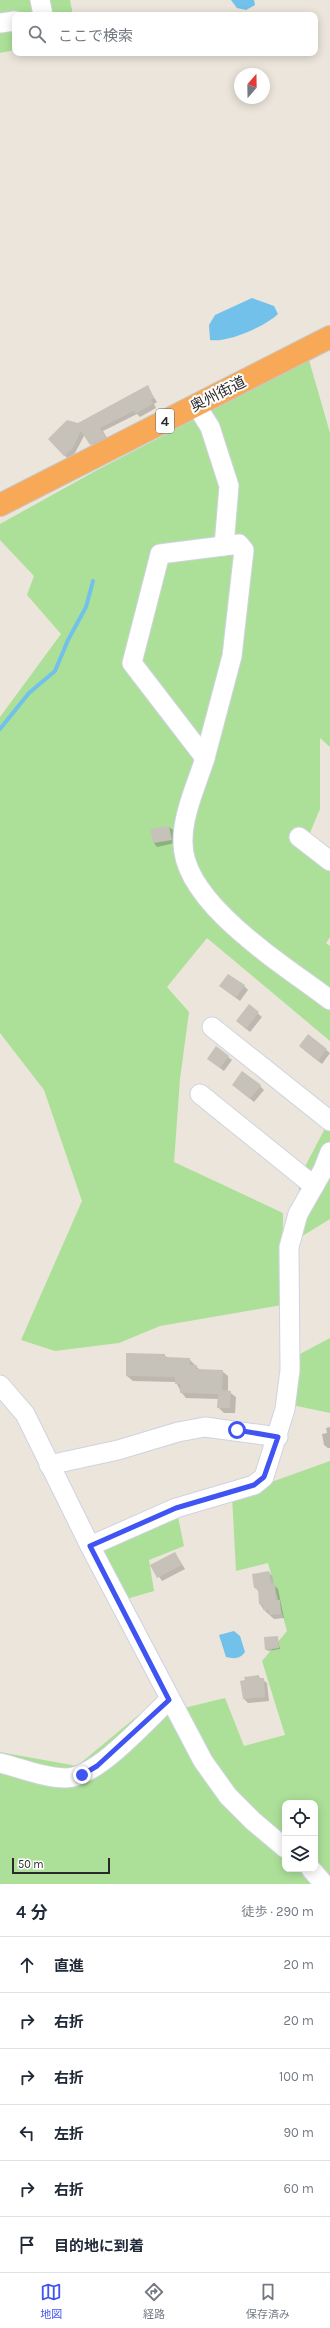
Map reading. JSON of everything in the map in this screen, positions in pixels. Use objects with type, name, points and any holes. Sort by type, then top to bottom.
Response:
[{"type":"highway","name":"奥州街道","points":[[0,505],[330,337]]},
{"type":"street","points":[[40,0],[42,12]]},
{"type":"street","points":[[0,23],[12,21]]},
{"type":"street","points":[[196,405],[210,427],[229,486],[224,546]]},
{"type":"street","points":[[205,758],[132,663],[160,554],[239,544],[244,550],[232,656],[205,758],[186,820],[182,842],[190,871],[216,910],[236,928],[330,1000]]},
{"type":"street","points":[[299,837],[330,861]]},
{"type":"street","points":[[212,1027],[330,1121]]},
{"type":"street","points":[[200,1094],[314,1186]]},
{"type":"street","points":[[90,1546],[176,1508],[254,1485],[264,1477],[278,1437],[285,1409],[290,1370],[289,1247],[298,1214],[314,1186],[330,1152]]},
{"type":"street","points":[[0,1385],[24,1414],[169,1700],[203,1761],[228,1796],[253,1822],[282,1846]]},
{"type":"street","points":[[50,1465],[118,1450],[178,1432],[206,1427],[278,1437]]},
{"type":"street","points":[[0,1763],[50,1777],[82,1775],[102,1762],[169,1700]]},
{"type":"street","points":[[314,1872],[324,1884]]},
{"type":"green space","points":[[0,0],[70,0],[72,12],[12,12],[12,51],[0,53]]},
{"type":"green space","points":[[309,360],[330,433],[330,747],[320,738],[320,809],[304,847],[330,869],[330,937],[326,943],[330,946],[330,1041],[207,938],[167,987],[189,1012],[180,1079],[174,1162],[283,1213],[282,1305],[160,1326],[119,1343],[55,1351],[21,1340],[82,1201],[44,1090],[0,1033],[0,717],[61,634],[27,595],[34,576],[0,540],[0,524],[99,469]]},
{"type":"green space","points":[[330,1119],[330,1219],[299,1238],[299,1178]]},
{"type":"green space","points":[[330,1338],[330,1413],[292,1405],[300,1354]]},
{"type":"green space","points":[[330,1461],[330,1884],[0,1884],[0,1752],[77,1766],[171,1688],[184,1708],[225,1698],[244,1746],[285,1735],[262,1661],[287,1631],[268,1563],[236,1571],[232,1496]]},
{"type":"green space","points":[[175,1502],[184,1546],[149,1560],[154,1591],[123,1600],[91,1535]]},
{"type":"water","points":[[231,0],[254,0],[255,5],[246,10],[237,8]]},
{"type":"water","points":[[252,298],[274,306],[278,314],[265,324],[246,333],[226,339],[210,340],[209,325],[215,315]]},
{"type":"water","points":[[234,1631],[240,1636],[245,1652],[237,1658],[226,1657],[219,1635]]},
{"type":"building","points":[[148,385],[154,398],[151,400],[153,404],[135,414],[134,411],[100,428],[106,437],[90,445],[81,431],[72,449],[64,456],[48,439],[67,420],[78,423]]},
{"type":"building","points":[[169,826],[172,840],[153,843],[150,829]]},
{"type":"building","points":[[228,974],[245,985],[236,998],[219,986]]},
{"type":"building","points":[[249,1004],[259,1012],[246,1029],[236,1021]]},
{"type":"building","points":[[308,1034],[327,1049],[318,1061],[299,1046]]},
{"type":"building","points":[[216,1046],[229,1056],[220,1068],[207,1059]]},
{"type":"building","points":[[242,1071],[261,1085],[250,1099],[232,1085]]},
{"type":"building","points":[[126,1353],[165,1354],[165,1357],[190,1358],[190,1365],[197,1365],[196,1369],[223,1370],[222,1390],[231,1391],[230,1408],[217,1408],[218,1394],[180,1393],[180,1384],[175,1384],[175,1377],[126,1376]]},
{"type":"building","points":[[175,1552],[182,1565],[157,1578],[150,1565]]},
{"type":"building","points":[[269,1571],[271,1583],[275,1584],[276,1600],[280,1600],[281,1614],[269,1615],[269,1610],[263,1610],[263,1605],[259,1604],[258,1589],[254,1588],[252,1574]]},
{"type":"building","points":[[278,1636],[279,1648],[265,1650],[264,1637]]},
{"type":"building","points":[[259,1675],[259,1678],[264,1678],[265,1697],[243,1699],[240,1681],[245,1680],[244,1677]]},
{"type":"waterway","points":[[0,729],[29,693],[55,671],[68,640],[86,607],[93,581]]},
{"type":"route","points":[[82,1775],[97,1766],[123,1744],[169,1700],[90,1546],[176,1508],[254,1485],[264,1477],[278,1437],[237,1430]]}]
